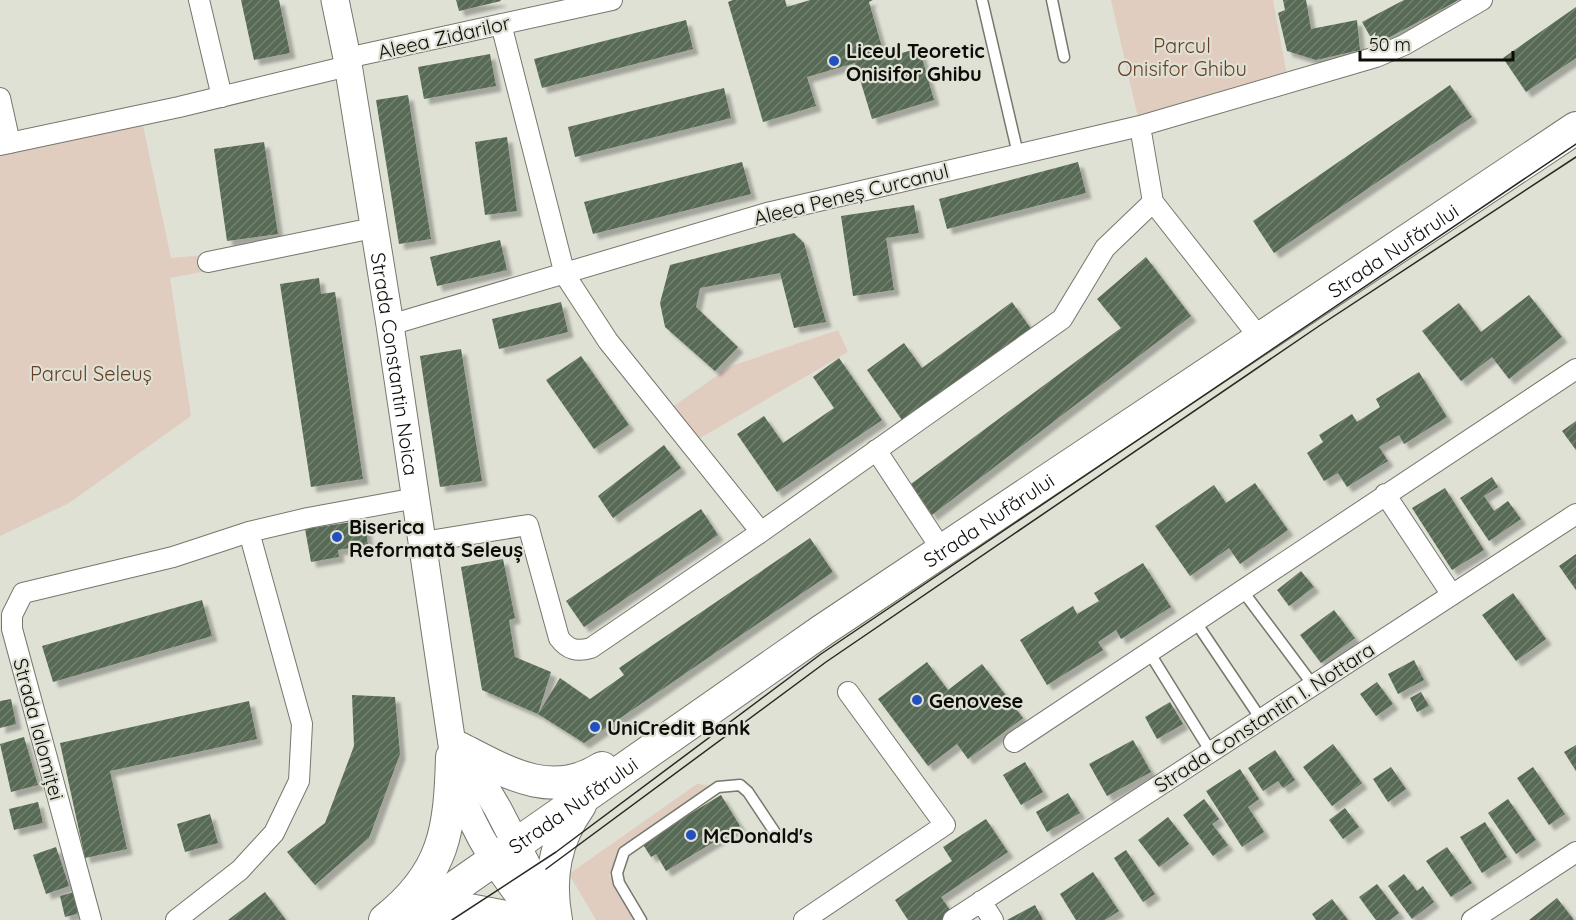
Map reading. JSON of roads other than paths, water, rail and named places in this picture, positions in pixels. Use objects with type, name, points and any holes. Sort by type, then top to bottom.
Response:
[{"type":"main road","name":"Strada Nufărului","points":[[401,920],[661,745],[823,630],[1259,337],[1576,128]]},
{"type":"main road","points":[[401,920],[437,860],[447,822],[455,745],[520,777],[552,783],[570,783],[584,780],[630,752],[661,745]]},
{"type":"main road","points":[[555,920],[552,886],[556,852],[569,821],[590,793]]},
{"type":"main road","points":[[401,920],[469,910],[521,920]]},
{"type":"street","points":[[199,0],[222,97]]},
{"type":"street","name":"Strada Constantin Noica","points":[[335,0],[348,62],[455,745],[505,852]]},
{"type":"street","name":"Aleea Zidarilor","points":[[5,144],[222,97],[348,62],[501,24],[612,0]]},
{"type":"street","name":"Aleea Peneș Curcanul","points":[[390,325],[565,275],[767,213],[1140,126],[1377,57],[1404,45],[1482,0]]},
{"type":"street","points":[[501,24],[565,275],[608,341],[761,532]]},
{"type":"street","points":[[0,98],[5,144]]},
{"type":"street","points":[[1140,126],[1153,202],[1259,337]]},
{"type":"street","points":[[423,542],[528,525],[559,638],[565,646],[575,650],[591,648],[761,532],[1062,319],[1105,248],[1153,202]]},
{"type":"street","points":[[208,262],[373,228]]},
{"type":"street","points":[[1014,742],[1576,369]]},
{"type":"street","points":[[876,450],[942,550]]},
{"type":"street","points":[[1385,494],[1452,595]]},
{"type":"street","name":"Strada Ialomiței","points":[[91,920],[12,629],[12,615],[16,602],[23,593],[173,557],[249,532],[308,518],[416,498]]},
{"type":"street","name":"Strada Constantin I. Nottara","points":[[953,920],[1576,514]]},
{"type":"street","points":[[176,920],[240,870],[274,833],[299,781],[302,724],[249,532]]},
{"type":"street","points":[[804,920],[945,825],[848,692]]},
{"type":"street","points":[[505,852],[538,920]]},
{"type":"street","points":[[505,852],[555,920]]},
{"type":"street","points":[[1472,920],[1576,852]]},
{"type":"street","points":[[981,901],[993,920]]},
{"type":"lane","points":[[982,0],[1018,154]]},
{"type":"lane","points":[[1052,0],[1064,57]]},
{"type":"lane","points":[[1242,590],[1313,685]]},
{"type":"lane","points":[[1195,621],[1261,719]]},
{"type":"lane","points":[[1149,652],[1211,752]]},
{"type":"lane","points":[[641,920],[619,883],[617,873],[624,852],[718,787],[740,785],[748,792],[778,837]]},
{"type":"tram line","points":[[452,920],[556,852],[821,654],[1576,144]]},
{"type":"tram line","points":[[546,869],[826,662],[1319,326],[1576,157]]},
{"type":"place","name":"Liceul Teoretic Onisifor Ghibu","points":[[834,61]]},
{"type":"place","name":"Biserica Reformată Seleuș","points":[[337,537]]},
{"type":"place","name":"Genovese","points":[[917,700]]},
{"type":"place","name":"UniCredit Bank","points":[[595,727]]},
{"type":"place","name":"McDonald's","points":[[691,835]]},
{"type":"park label","name":"Parcul Onisifor Ghibu","points":[[1182,56]]},
{"type":"park label","name":"Parcul Seleuș","points":[[91,373]]}]
